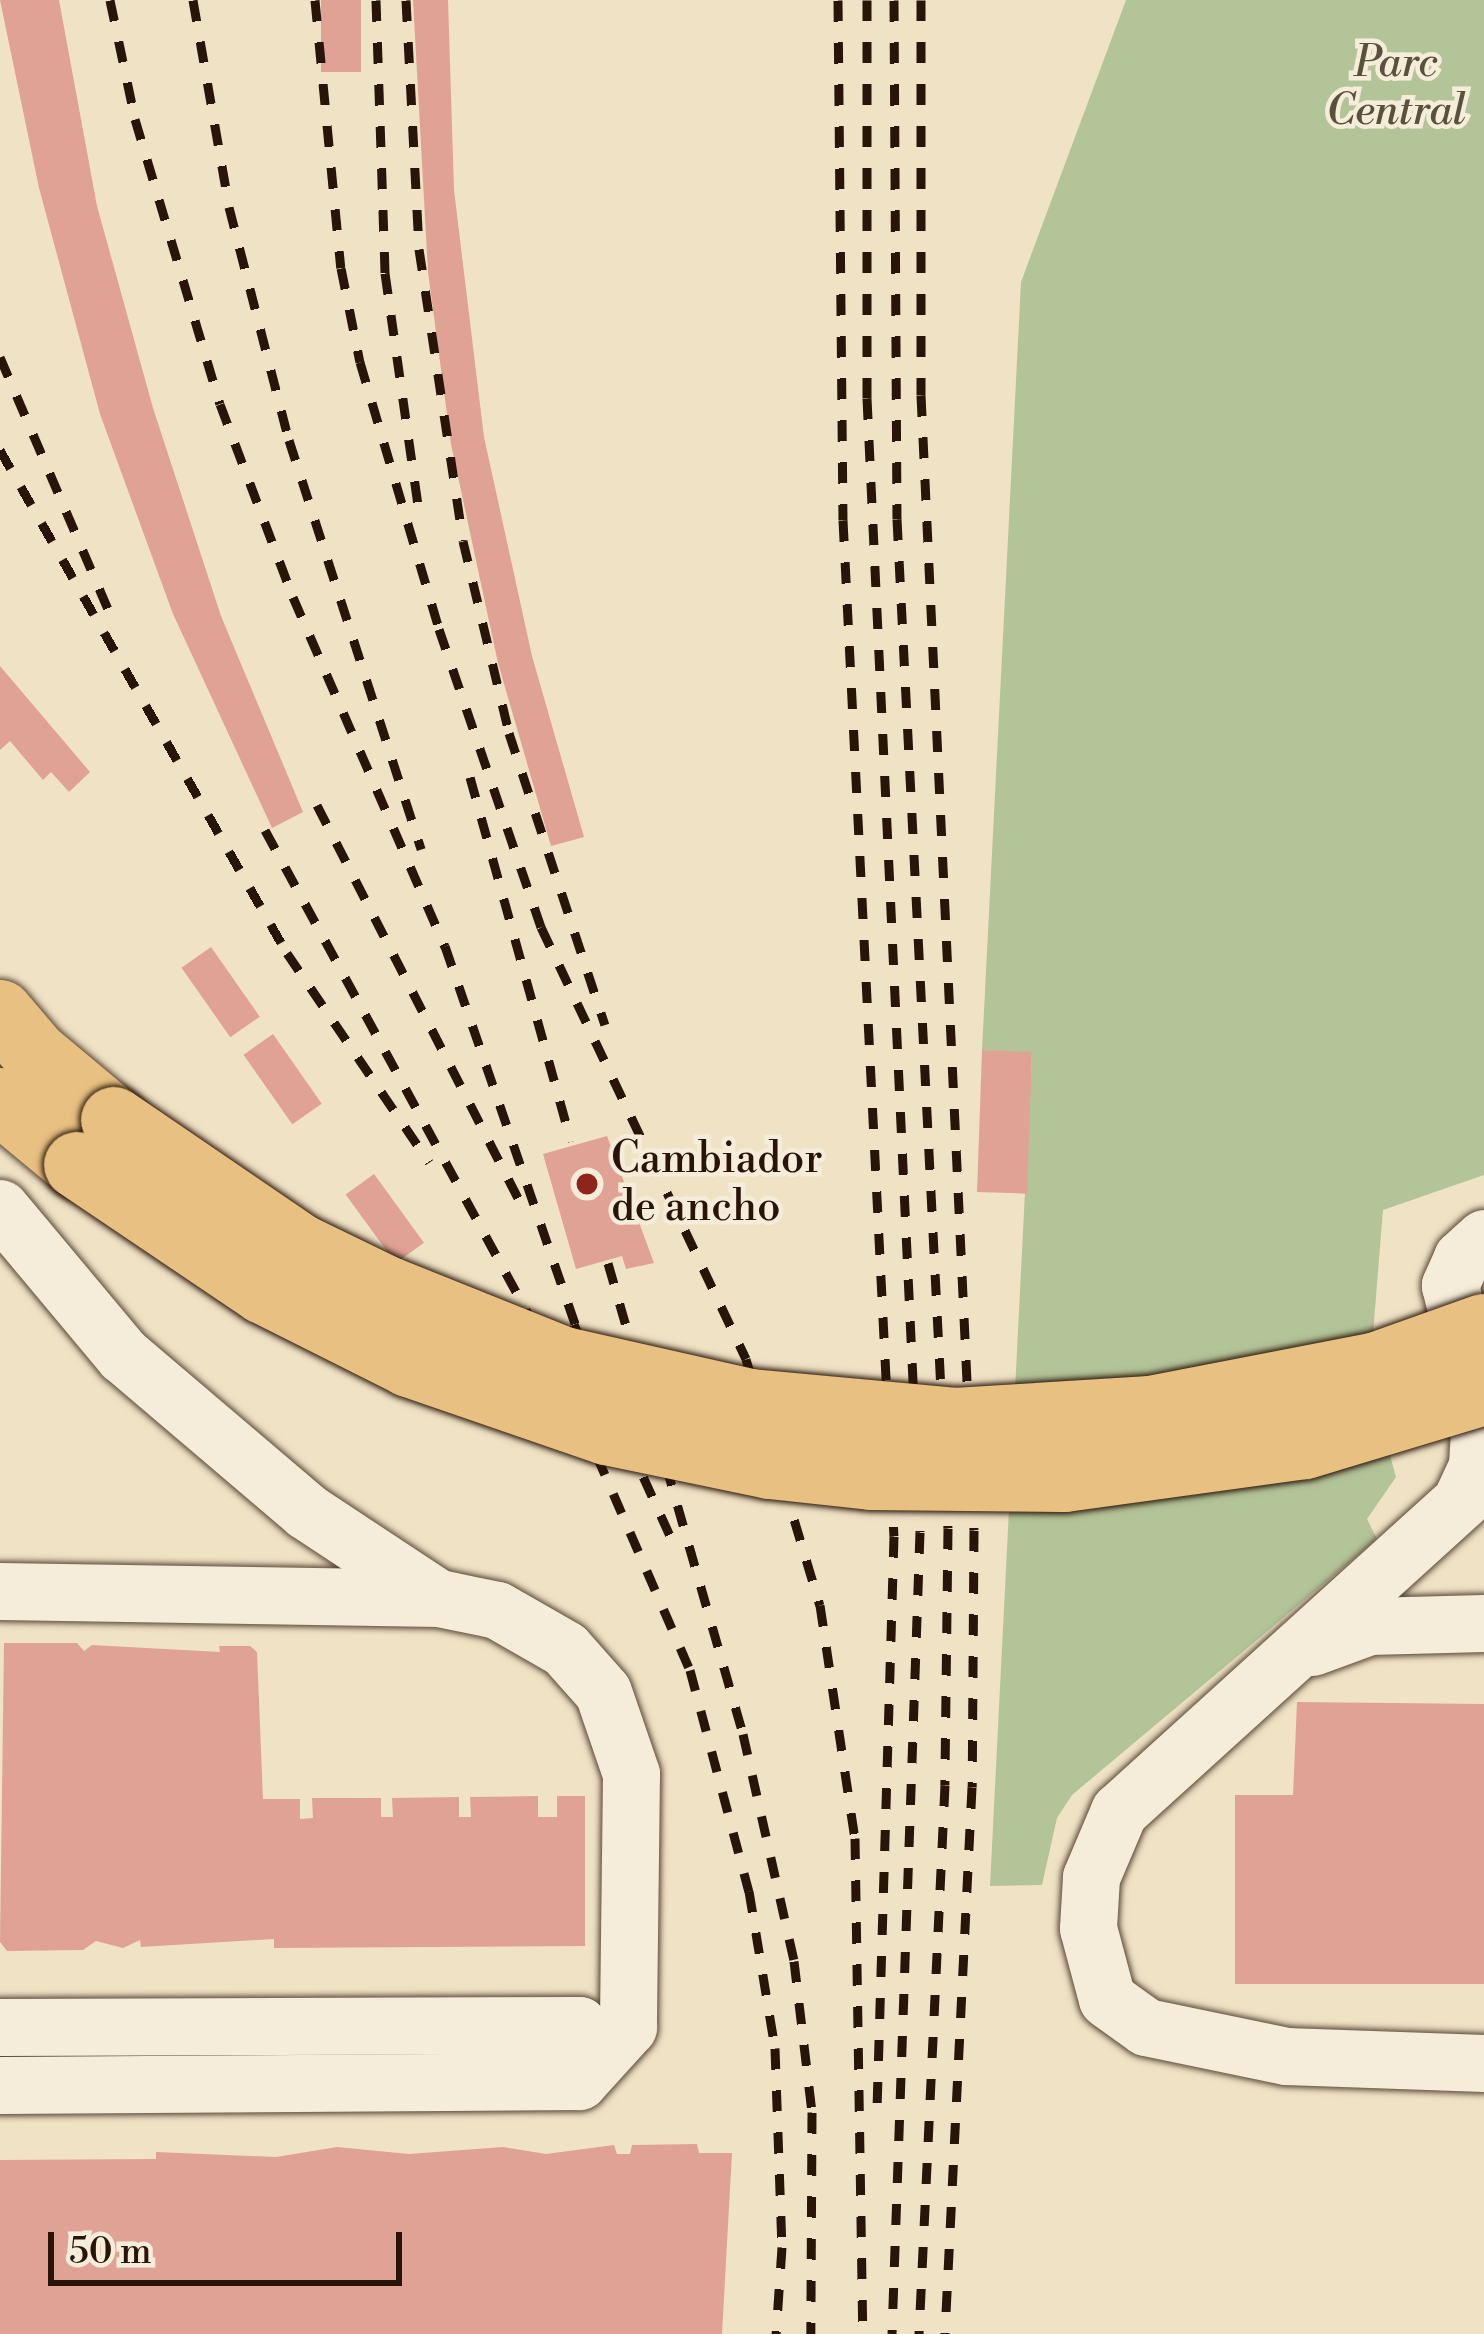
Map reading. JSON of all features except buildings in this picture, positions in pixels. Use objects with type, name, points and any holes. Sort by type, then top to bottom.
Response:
[{"type":"main road","points":[[0,1013],[95,1143]]},
{"type":"main road","points":[[0,1101],[300,1246],[564,1360],[856,1417],[1055,1449],[1305,1446],[1483,1405]]},
{"type":"main road","points":[[1055,1449],[1484,1327]]},
{"type":"street","points":[[0,1208],[123,1354],[306,1511],[439,1598],[532,1628],[565,1648],[603,1692],[631,1774],[628,2027],[579,2081],[0,2085]]},
{"type":"street","points":[[1484,1238],[1462,1258],[1450,1285],[1483,1405],[1478,1466],[1461,1501],[1244,1703],[1119,1811],[1091,1876],[1088,1928],[1107,1999],[1146,2027],[1286,2056],[1484,2063]]},
{"type":"street","points":[[306,1511],[333,1562],[307,1596]]},
{"type":"street","points":[[0,1591],[439,1598]]},
{"type":"street","points":[[1293,1657],[1369,1626],[1484,1623]]},
{"type":"street","points":[[0,2027],[579,2025],[600,2053]]},
{"type":"green space","name":"Parc Central","points":[[1126,0],[1484,0],[1484,1175],[1383,1210],[1372,1346],[1376,1405],[1396,1477],[1367,1519],[1377,1539],[1072,1795],[1057,1818],[1042,1885],[990,1886],[1032,1053],[982,1050],[1021,282]]},
{"type":"railway","points":[[110,0],[135,119],[220,404],[293,597],[445,946],[581,1340]]},
{"type":"railway","points":[[193,0],[229,207],[289,440],[421,849]]},
{"type":"railway","points":[[315,0],[341,268],[360,362],[439,629],[541,927],[746,1359],[820,1605],[855,1838],[863,2334]]},
{"type":"railway","points":[[376,0],[385,273],[420,518]]},
{"type":"railway","points":[[406,0],[419,249],[463,541],[509,733],[605,1025]]},
{"type":"railway","points":[[838,0],[843,520],[894,1536],[877,2110]]},
{"type":"railway","points":[[867,0],[867,398],[920,1532],[892,2334]]},
{"type":"railway","points":[[894,0],[897,519],[948,1528],[945,1785],[919,2334]]},
{"type":"railway","points":[[921,0],[921,395],[974,1530],[972,1787],[945,2334]]},
{"type":"railway","points":[[0,357],[112,618]]},
{"type":"railway","points":[[0,450],[287,953],[429,1162]]},
{"type":"railway","points":[[470,777],[571,1141]]},
{"type":"railway","points":[[317,805],[521,1203]]},
{"type":"railway","points":[[265,830],[563,1378],[690,1670],[749,1891],[775,2048],[782,2247],[776,2334]]},
{"type":"railway","points":[[608,1263],[743,1734],[794,1961],[812,2112],[811,2334]]},
{"type":"railway","points":[[574,1324],[673,1542]]},
{"type":"place","name":"Cambiador de ancho","points":[[587,1184]]}]
